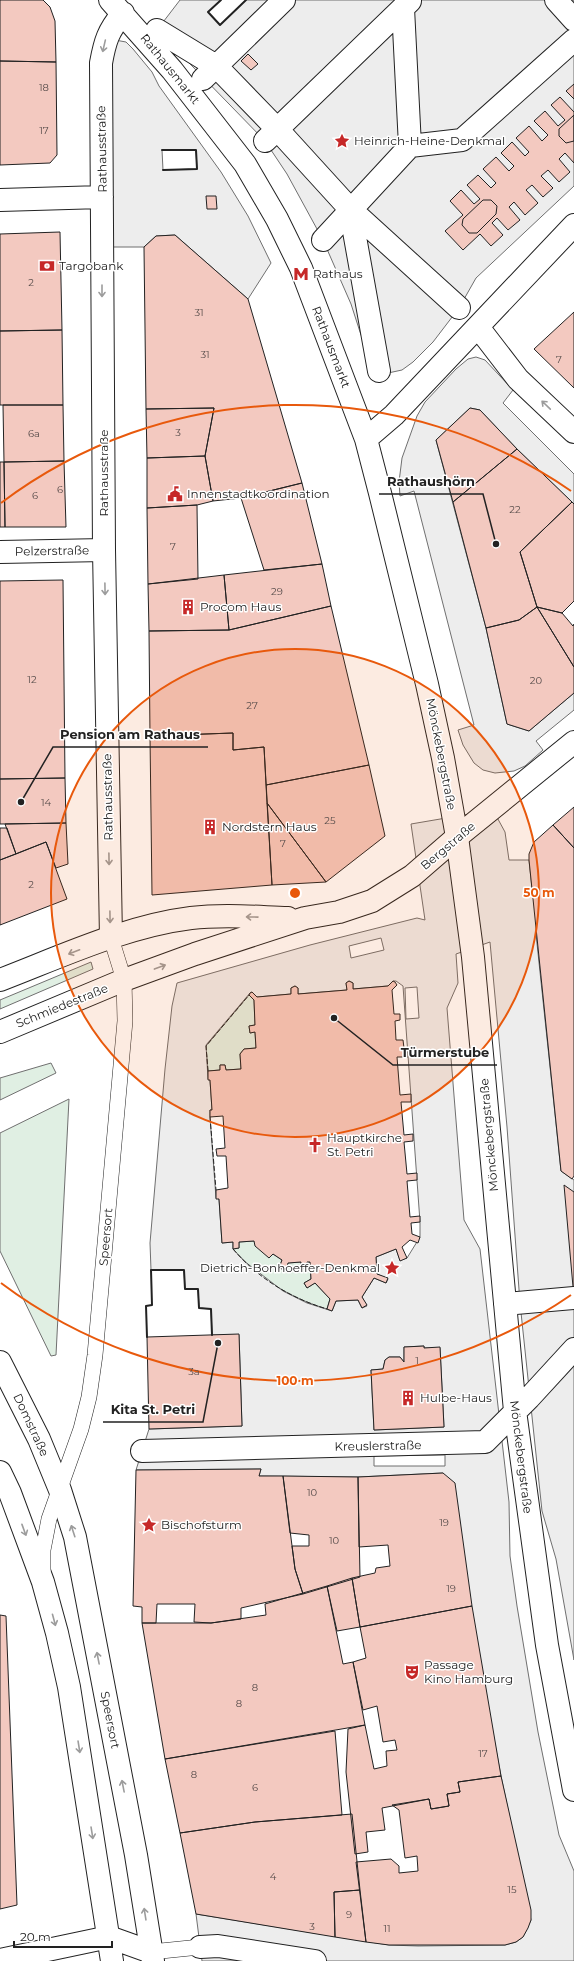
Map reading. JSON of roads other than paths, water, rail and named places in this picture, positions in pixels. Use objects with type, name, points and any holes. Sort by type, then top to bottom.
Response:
[{"type":"street","points":[[556,0],[574,20]]},
{"type":"street","points":[[210,73],[281,1]]},
{"type":"street","points":[[272,136],[407,4]]},
{"type":"street","points":[[407,4],[410,146]]},
{"type":"street","name":"Rathausstraße","points":[[111,938],[104,550],[101,63],[104,42],[111,27],[117,7]]},
{"type":"street","name":"Rathausmarkt","points":[[117,7],[172,70],[245,164],[277,219],[301,268],[366,439]]},
{"type":"street","points":[[157,30],[210,73],[272,136],[459,308]]},
{"type":"street","points":[[323,240],[350,209],[410,146],[462,140],[574,40]]},
{"type":"street","points":[[0,200],[102,197]]},
{"type":"street","points":[[350,209],[380,371]]},
{"type":"street","points":[[366,439],[394,415],[574,226]]},
{"type":"street","points":[[478,327],[518,379],[574,432]]},
{"type":"street","name":"Mönckebergstraße","points":[[366,439],[427,684],[443,758],[457,837],[473,957],[515,1411],[547,1644],[574,1790]]},
{"type":"street","name":"Pelzerstraße","points":[[0,552],[104,550]]},
{"type":"street","name":"Bergstraße","points":[[124,980],[231,942],[305,918],[339,912],[372,901],[412,876],[457,837],[574,742]]},
{"type":"street","name":"Bergstraße","points":[[111,938],[166,922],[191,918],[214,916],[305,918]]},
{"type":"street","points":[[0,980],[111,938]]},
{"type":"street","name":"Schmiedestraße","points":[[0,1032],[124,980]]},
{"type":"street","points":[[504,1304],[574,1298]]},
{"type":"street","name":"Kreuslerstraße","points":[[142,1452],[485,1442],[574,1349]]},
{"type":"street","name":"Domstraße","points":[[0,1362],[40,1439],[60,1490]]},
{"type":"street","points":[[0,1472],[10,1493],[43,1582]]},
{"type":"street","name":"Speersort","points":[[60,1490],[75,1537],[136,1855],[151,1958]]},
{"type":"street","name":"Speersort","points":[[43,1582],[69,1687],[112,1961]]},
{"type":"street","points":[[0,1960],[108,1937],[151,1958]]},
{"type":"street","points":[[200,1947],[218,1946],[315,1961]]},
{"type":"lane","name":"Speersort","points":[[43,1582],[43,1550],[49,1519],[81,1429],[89,1397],[95,1355],[126,1021],[124,980],[111,938]]},
{"type":"lane","points":[[151,1958],[200,1947]]},
{"type":"place","name":"Heinrich-Heine-Denkmal","points":[[342,141]]},
{"type":"place","name":"Targobank","points":[[47,266]]},
{"type":"place","name":"Rathaus","points":[[301,274]]},
{"type":"place","name":"Innenstadtkoordination","points":[[175,494]]},
{"type":"place","name":"Rathaushörn","points":[[496,544]]},
{"type":"place","name":"Procom Haus","points":[[188,607]]},
{"type":"place","name":"Pension am Rathaus","points":[[21,802]]},
{"type":"place","name":"Nordstern Haus","points":[[210,827]]},
{"type":"place","name":"Türmerstube","points":[[334,1018]]},
{"type":"place","name":"Hauptkirche St. Petri","points":[[315,1145]]},
{"type":"place","name":"Dietrich-Bonhoeffer-Denkmal","points":[[392,1268]]},
{"type":"place","name":"Kita St. Petri","points":[[218,1343]]},
{"type":"place","name":"Hulbe-Haus","points":[[408,1398]]},
{"type":"place","name":"Bischofsturm","points":[[149,1525]]},
{"type":"place","name":"Passage Kino Hamburg","points":[[412,1672]]}]
